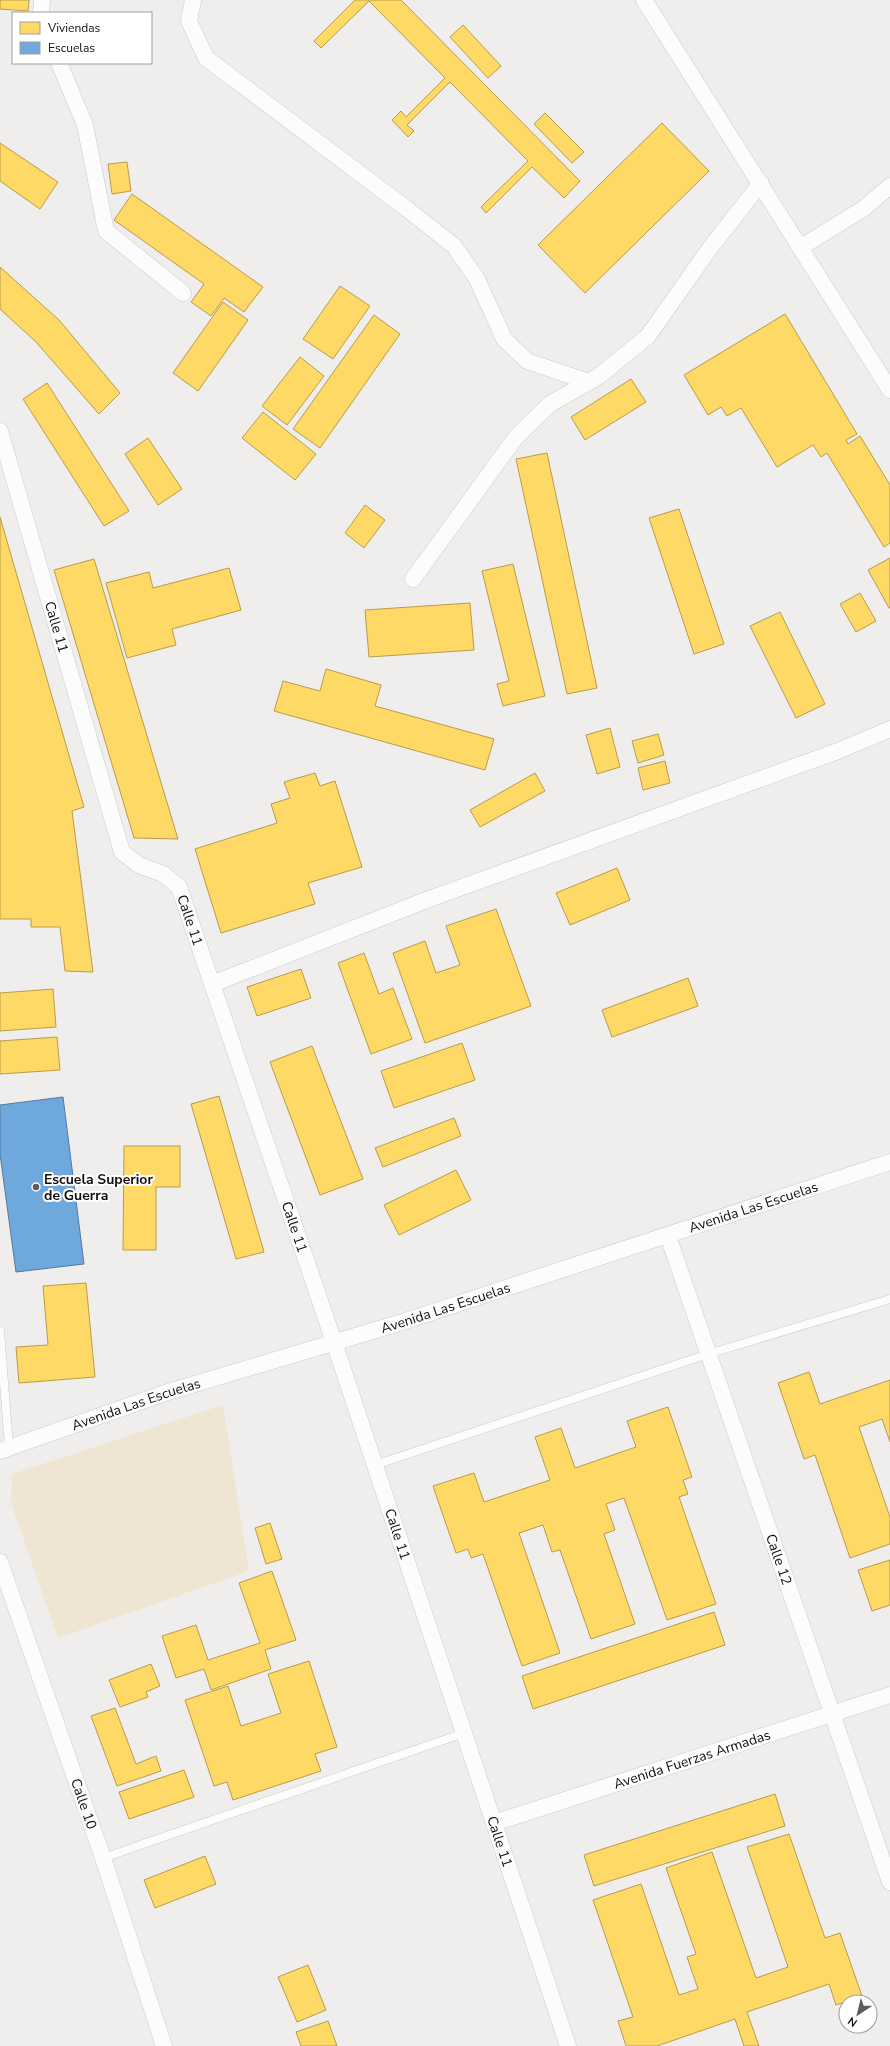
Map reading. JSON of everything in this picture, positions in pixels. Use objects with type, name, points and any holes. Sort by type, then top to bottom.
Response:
[{"type":"street","points":[[41,12],[42,0]]},
{"type":"street","points":[[193,0],[189,21],[206,58],[407,208],[454,246],[477,279],[504,339],[527,361],[589,382]]},
{"type":"street","points":[[644,0],[890,390]]},
{"type":"street","points":[[59,64],[85,125],[106,231],[183,293]]},
{"type":"street","points":[[413,579],[516,437],[550,404],[599,376],[648,336],[710,248],[761,184]]},
{"type":"street","points":[[801,247],[863,209],[890,186]]},
{"type":"street","name":"Calle 11","points":[[0,431],[122,852],[139,865],[163,874],[179,887],[334,1342],[568,2046]]},
{"type":"street","points":[[212,984],[429,899],[838,751],[890,729]]},
{"type":"street","name":"Avenida Las Escuelas","points":[[5,1449],[168,1392],[334,1342],[668,1236],[890,1162]]},
{"type":"street","name":"Calle 12","points":[[668,1236],[890,1882]]},
{"type":"street","name":"Calle 10","points":[[0,1562],[103,1858],[164,2046]]},
{"type":"street","name":"Avenida Fuerzas Armadas","points":[[494,1823],[890,1695]]},
{"type":"lane","points":[[375,1465],[708,1354],[890,1299]]},
{"type":"lane","points":[[0,1331],[5,1449]]},
{"type":"lane","points":[[103,1858],[464,1733]]},
{"type":"shaded area","points":[[223,1405],[249,1571],[58,1638],[11,1503],[12,1474]]},
{"type":"building: Viviendas","points":[[0,0],[29,0],[28,11],[0,9]]},
{"type":"building: Viviendas","points":[[355,0],[401,0],[580,181],[564,198],[532,167],[486,213],[481,207],[528,161],[450,82],[407,125],[414,131],[408,137],[392,120],[401,111],[406,117],[445,78],[369,1],[321,48],[314,41]]},
{"type":"building: Viviendas","points":[[463,25],[501,66],[488,78],[450,37]]},
{"type":"building: Viviendas","points":[[545,113],[584,152],[572,163],[534,124]]},
{"type":"building: Viviendas","points":[[662,123],[709,171],[585,293],[538,245]]},
{"type":"building: Viviendas","points":[[0,143],[58,182],[40,209],[0,181]]},
{"type":"building: Viviendas","points":[[127,162],[131,191],[112,194],[108,164]]},
{"type":"building: Viviendas","points":[[132,194],[263,287],[244,312],[224,298],[211,316],[191,302],[204,284],[114,220]]},
{"type":"building: Viviendas","points":[[0,267],[59,320],[120,393],[99,414],[36,342],[0,309]]},
{"type":"building: Viviendas","points":[[340,286],[370,306],[333,359],[303,339]]},
{"type":"building: Viviendas","points":[[223,302],[248,320],[198,391],[173,373]]},
{"type":"building: Viviendas","points":[[785,314],[857,434],[846,440],[848,444],[860,436],[890,485],[890,543],[884,547],[827,453],[821,457],[813,445],[777,467],[741,408],[727,416],[721,407],[708,415],[684,375]]},
{"type":"building: Viviendas","points":[[374,315],[400,334],[320,448],[293,429]]},
{"type":"building: Viviendas","points":[[300,357],[324,376],[287,425],[262,406]]},
{"type":"building: Viviendas","points":[[631,379],[646,402],[585,440],[571,417]]},
{"type":"building: Viviendas","points":[[47,383],[129,511],[104,526],[23,399]]},
{"type":"building: Viviendas","points":[[263,412],[316,454],[295,480],[242,438]]},
{"type":"building: Viviendas","points":[[148,438],[182,489],[158,505],[125,454]]},
{"type":"building: Viviendas","points":[[547,453],[597,688],[567,694],[516,459]]},
{"type":"building: Viviendas","points":[[365,505],[385,520],[364,548],[345,533]]},
{"type":"building: Viviendas","points":[[679,509],[724,644],[694,654],[649,518]]},
{"type":"building: Viviendas","points":[[0,517],[84,807],[72,811],[93,972],[65,971],[60,927],[31,927],[31,919],[0,919]]},
{"type":"building: Viviendas","points":[[890,558],[890,608],[889,608],[868,570]]},
{"type":"building: Viviendas","points":[[94,559],[178,839],[134,838],[54,570]]},
{"type":"building: Viviendas","points":[[513,564],[545,696],[503,706],[497,684],[509,681],[482,571]]},
{"type":"building: Viviendas","points":[[229,568],[241,610],[172,629],[176,645],[127,658],[106,583],[149,572],[153,588]]},
{"type":"building: Viviendas","points":[[860,593],[876,621],[856,632],[840,604]]},
{"type":"building: Viviendas","points":[[470,603],[474,650],[369,657],[365,610]]},
{"type":"building: Viviendas","points":[[780,612],[825,704],[796,718],[750,626]]},
{"type":"building: Viviendas","points":[[326,669],[381,685],[375,706],[494,739],[485,770],[274,711],[283,681],[320,691]]},
{"type":"building: Viviendas","points":[[610,728],[620,767],[597,774],[586,735]]},
{"type":"building: Viviendas","points":[[658,734],[664,755],[638,763],[632,741]]},
{"type":"building: Viviendas","points":[[665,761],[670,783],[643,790],[638,768]]},
{"type":"building: Viviendas","points":[[315,773],[320,786],[335,781],[362,867],[308,883],[315,904],[221,933],[195,849],[277,823],[271,804],[290,798],[284,782]]},
{"type":"building: Viviendas","points":[[535,773],[545,791],[480,827],[470,810]]},
{"type":"building: Viviendas","points":[[617,868],[630,900],[570,925],[556,893]]},
{"type":"building: Viviendas","points":[[496,909],[531,1006],[425,1043],[393,953],[425,941],[436,973],[460,965],[446,926]]},
{"type":"building: Viviendas","points":[[364,953],[379,994],[393,988],[412,1039],[371,1054],[338,963]]},
{"type":"building: Viviendas","points":[[301,969],[311,998],[257,1016],[247,987]]},
{"type":"building: Viviendas","points":[[688,978],[698,1006],[612,1037],[602,1010]]},
{"type":"building: Viviendas","points":[[53,989],[56,1027],[0,1031],[0,993]]},
{"type":"building: Viviendas","points":[[57,1037],[60,1070],[0,1074],[0,1041]]},
{"type":"building: Viviendas","points":[[462,1043],[475,1080],[394,1108],[381,1071]]},
{"type":"building: Viviendas","points":[[312,1046],[363,1179],[320,1195],[270,1062]]},
{"type":"building: Viviendas","points":[[219,1096],[264,1252],[236,1259],[191,1104]]},
{"type":"building: Viviendas","points":[[454,1118],[461,1136],[383,1167],[375,1148]]},
{"type":"building: Viviendas","points":[[124,1146],[180,1146],[180,1187],[156,1187],[156,1250],[123,1250]]},
{"type":"building: Viviendas","points":[[456,1170],[471,1200],[399,1235],[384,1205]]},
{"type":"building: Viviendas","points":[[86,1283],[95,1377],[19,1383],[16,1347],[48,1345],[43,1286]]},
{"type":"building: Viviendas","points":[[809,1372],[820,1404],[890,1380],[890,1442],[882,1419],[859,1427],[890,1517],[890,1544],[850,1558],[815,1455],[804,1459],[778,1383]]},
{"type":"building: Viviendas","points":[[668,1407],[692,1477],[683,1480],[688,1494],[679,1497],[716,1604],[667,1620],[624,1498],[606,1504],[615,1530],[604,1534],[635,1624],[591,1639],[560,1550],[552,1552],[543,1525],[519,1533],[560,1653],[522,1666],[483,1554],[471,1558],[468,1549],[456,1553],[433,1486],[474,1473],[484,1502],[550,1480],[535,1437],[561,1428],[575,1468],[636,1447],[627,1421]]},
{"type":"building: Viviendas","points":[[270,1523],[282,1559],[266,1564],[255,1528]]},
{"type":"building: Viviendas","points":[[890,1560],[890,1605],[872,1611],[858,1570]]},
{"type":"building: Viviendas","points":[[272,1571],[296,1640],[265,1650],[271,1669],[211,1690],[204,1669],[176,1678],[162,1636],[196,1625],[208,1660],[260,1643],[239,1583]]},
{"type":"building: Viviendas","points":[[714,1612],[725,1645],[533,1709],[522,1676]]},
{"type":"building: Viviendas","points":[[309,1661],[337,1747],[315,1754],[321,1771],[233,1800],[227,1782],[214,1786],[185,1700],[228,1686],[241,1726],[281,1713],[268,1674]]},
{"type":"building: Viviendas","points":[[151,1664],[160,1686],[146,1692],[148,1697],[120,1707],[109,1680]]},
{"type":"building: Viviendas","points":[[115,1708],[136,1764],[156,1756],[161,1771],[117,1786],[91,1716]]},
{"type":"building: Viviendas","points":[[184,1770],[194,1797],[129,1819],[119,1792]]},
{"type":"building: Viviendas","points":[[775,1794],[785,1826],[594,1886],[584,1855]]},
{"type":"building: Viviendas","points":[[789,1834],[825,1938],[840,1933],[861,1994],[838,1994],[838,2004],[836,2005],[829,1984],[747,2012],[759,2046],[744,2046],[735,2019],[657,2046],[626,2046],[618,2021],[633,2017],[593,1900],[641,1884],[679,1995],[698,1989],[687,1957],[696,1954],[666,1868],[712,1852],[756,1978],[788,1967],[747,1847]]},
{"type":"building: Viviendas","points":[[205,1856],[216,1884],[155,1908],[144,1880]]},
{"type":"building: Viviendas","points":[[308,1965],[326,2010],[297,2022],[278,1977]]},
{"type":"building: Viviendas","points":[[328,2021],[337,2046],[301,2046],[296,2032]]},
{"type":"building: Escuelas","points":[[63,1097],[84,1264],[16,1272],[0,1154],[0,1105]]},
{"type":"place","name":"Escuela Superior de Guerra","points":[[36,1187]]}]
